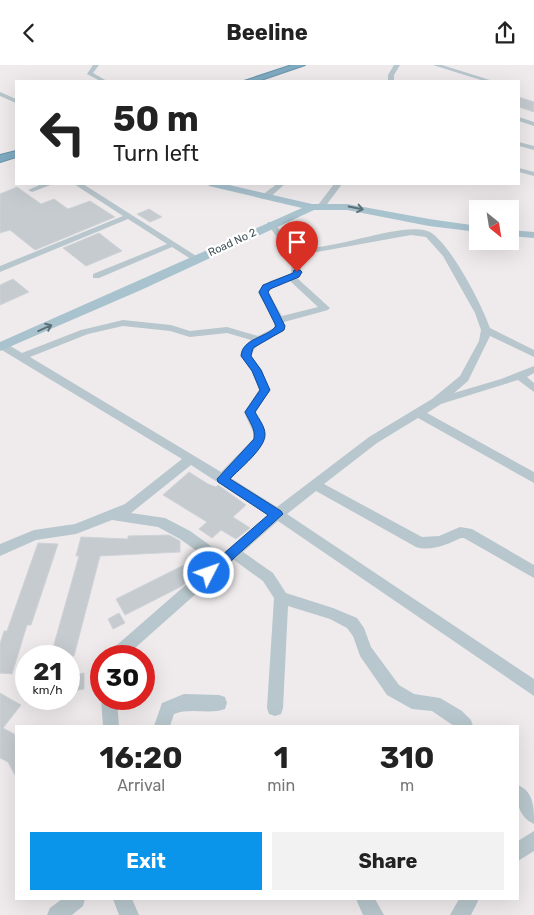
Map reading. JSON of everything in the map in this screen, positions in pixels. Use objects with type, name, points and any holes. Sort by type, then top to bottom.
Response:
[{"type":"highway","points":[[252,80],[301,65]]},
{"type":"highway","points":[[0,159],[15,154]]},
{"type":"main road","points":[[216,185],[265,197],[317,206]]},
{"type":"main road","name":"Road No 2","points":[[1,347],[271,224],[317,206],[353,207],[469,228]]},
{"type":"main road","points":[[519,234],[534,235]]},
{"type":"street","points":[[96,65],[89,73],[102,80]]},
{"type":"street","points":[[391,80],[390,75],[397,65]]},
{"type":"street","points":[[436,65],[487,80]]},
{"type":"street","points":[[0,94],[15,101]]},
{"type":"street","points":[[520,119],[534,124]]},
{"type":"street","points":[[520,144],[534,148]]},
{"type":"street","points":[[520,170],[534,173]]},
{"type":"street","points":[[32,190],[46,185]]},
{"type":"street","points":[[80,185],[197,259]]},
{"type":"street","points":[[265,197],[279,185]]},
{"type":"street","points":[[317,206],[337,185]]},
{"type":"street","points":[[0,269],[130,216]]},
{"type":"street","points":[[128,645],[277,514],[373,440],[436,402],[464,379],[484,341],[486,330],[480,313],[447,255],[429,235],[411,232],[395,233],[318,249],[297,249],[287,244],[271,224]]},
{"type":"street","points":[[96,276],[173,244]]},
{"type":"street","points":[[222,479],[257,445],[259,439],[258,426],[250,412],[265,390],[257,370],[246,356],[250,346],[279,330],[281,326],[264,292],[266,287],[296,275],[297,249]]},
{"type":"street","points":[[279,321],[325,308],[323,304],[292,277]]},
{"type":"street","points":[[21,357],[85,333],[123,323],[171,329],[190,334],[227,330],[261,340]]},
{"type":"street","points":[[486,330],[534,354]]},
{"type":"street","points":[[1,347],[21,357],[190,459],[277,514],[407,600],[534,688]]},
{"type":"street","points":[[436,402],[487,387],[534,369]]},
{"type":"street","points":[[520,375],[524,381],[534,388]]},
{"type":"street","points":[[418,413],[534,478]]},
{"type":"street","points":[[0,549],[34,535],[76,529],[130,508],[190,459]]},
{"type":"street","points":[[315,485],[422,543],[440,541],[460,532],[467,533],[534,572]]},
{"type":"street","points":[[110,516],[160,522],[184,535],[222,562]]},
{"type":"street","points":[[233,552],[269,577],[277,587],[281,599],[275,708]]},
{"type":"street","points":[[281,599],[352,623],[359,633],[365,651],[393,690],[412,701],[434,704],[456,717],[463,725]]},
{"type":"street","points":[[162,725],[168,709],[184,702],[219,703]]},
{"type":"street","points":[[109,710],[111,725]]},
{"type":"street","points":[[519,795],[534,815]]},
{"type":"street","points":[[519,851],[534,840]]},
{"type":"street","points":[[57,915],[75,900]]},
{"type":"street","points":[[122,900],[129,915]]},
{"type":"street","points":[[365,900],[374,915]]},
{"type":"street","points":[[460,915],[469,900]]},
{"type":"building","points":[[520,97],[534,102],[534,112],[520,107]]},
{"type":"building","points":[[17,187],[41,204],[54,199],[68,209],[90,201],[115,217],[35,250],[10,230],[0,233],[0,194]]},
{"type":"building","points":[[149,209],[162,217],[150,222],[137,214]]},
{"type":"building","points":[[99,233],[122,251],[86,266],[63,248]]},
{"type":"building","points":[[13,279],[29,292],[0,305],[0,285]]},
{"type":"building","points":[[189,472],[208,484],[216,487],[218,485],[246,505],[233,517],[250,528],[236,539],[221,530],[212,538],[199,529],[207,522],[163,495]]},
{"type":"building","points":[[169,535],[180,541],[180,552],[100,556],[77,645],[54,645],[79,556],[76,556],[81,537],[128,539],[128,536]]},
{"type":"building","points":[[38,543],[58,544],[31,625],[27,625],[21,645],[15,645],[15,664],[12,674],[0,673],[0,644],[4,631],[7,631]]},
{"type":"building","points":[[196,559],[202,568],[182,586],[125,615],[116,599]]},
{"type":"building","points":[[119,613],[125,623],[113,629],[108,619]]},
{"type":"building","points":[[84,673],[84,689],[80,690],[80,674]]},
{"type":"building","points":[[0,693],[15,702],[15,710],[17,710],[3,728],[15,734],[15,775],[8,762],[0,758]]},
{"type":"route","points":[[209,573],[277,514],[222,479],[257,445],[259,439],[258,426],[250,412],[265,390],[263,382],[257,370],[246,356],[246,352],[250,346],[279,330],[281,326],[264,296],[264,292],[266,287],[296,275],[297,272]]}]
